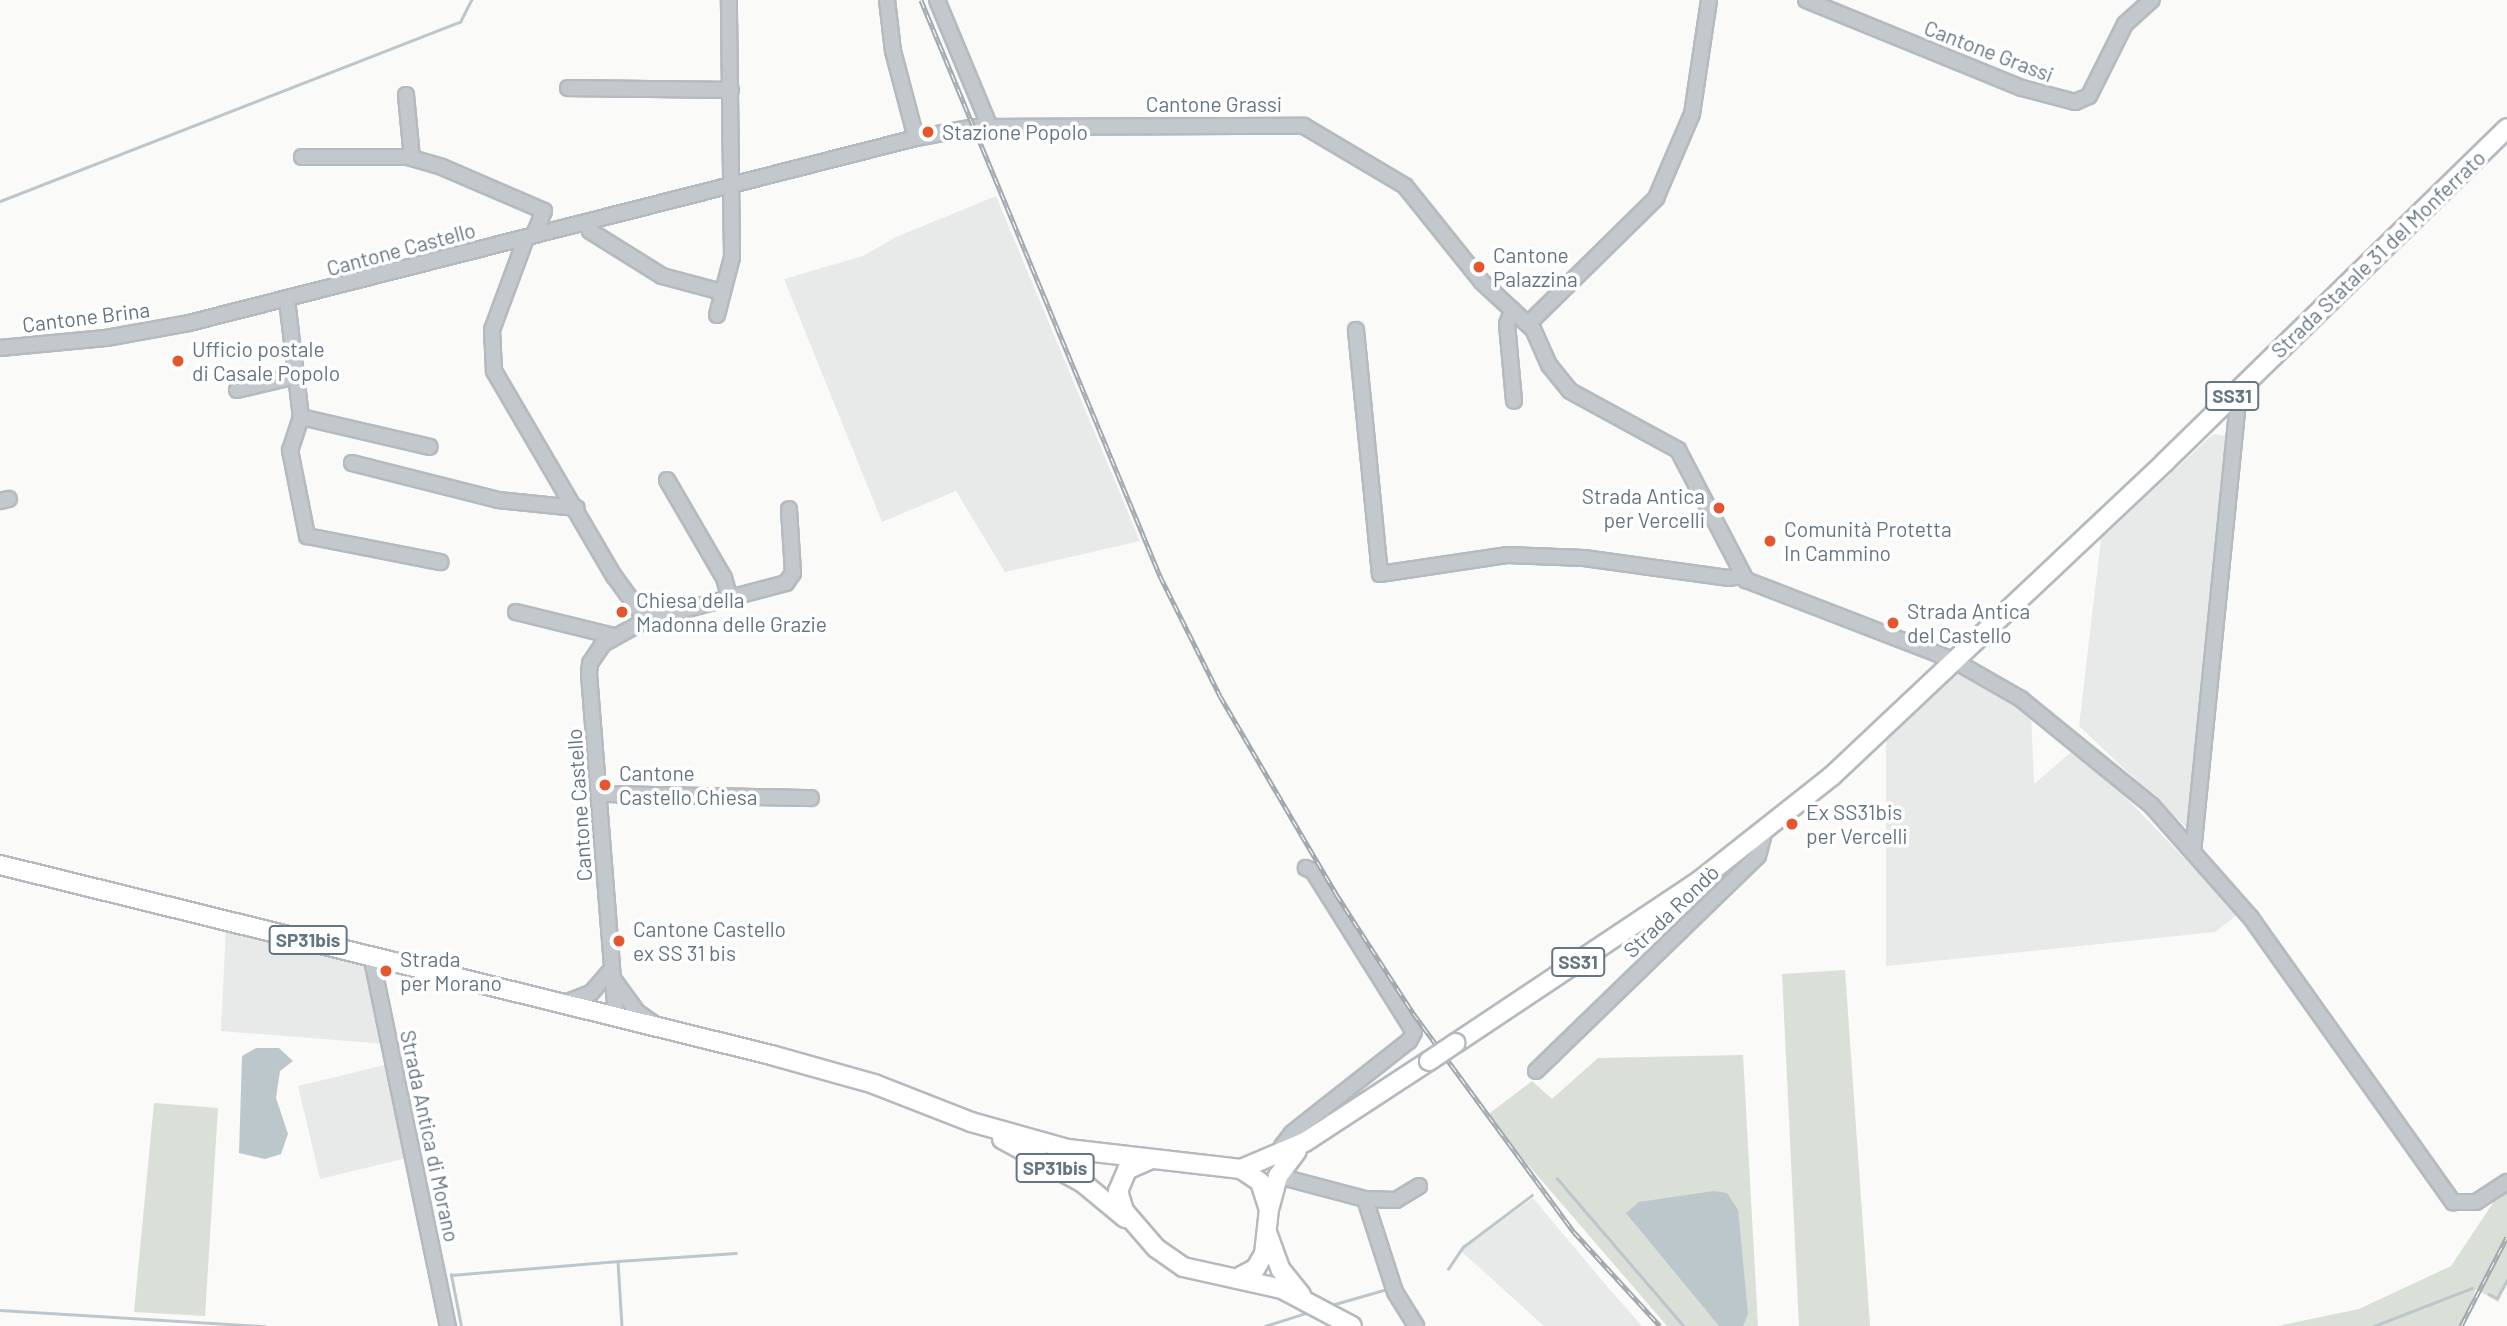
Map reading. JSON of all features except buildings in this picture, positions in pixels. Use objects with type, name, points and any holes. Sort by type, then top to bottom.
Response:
[{"type":"main road","name":"Strada Statale 31 del Monferrato","points":[[1269,1209],[1279,1167],[1305,1142],[1764,834],[1953,660],[2239,389],[2507,128]]},
{"type":"main road","name":"SP31bis","points":[[0,865],[848,1076],[971,1122],[1068,1149],[1149,1160]]},
{"type":"main road","name":"SP31bis","points":[[971,1122],[1083,1183],[1133,1223]]},
{"type":"main road","points":[[1279,1167],[1241,1169],[1149,1160],[1134,1165],[1119,1185],[1119,1200],[1133,1223],[1183,1267],[1240,1277],[1307,1300],[1352,1326]]},
{"type":"main road","points":[[1240,1277],[1261,1261],[1268,1235],[1269,1209],[1259,1182],[1241,1169]]},
{"type":"main road","points":[[1268,1235],[1282,1270],[1307,1300]]},
{"type":"street","points":[[717,315],[732,257],[729,0]]},
{"type":"street","points":[[887,0],[893,51],[916,138]]},
{"type":"street","points":[[937,0],[984,126]]},
{"type":"street","points":[[1528,324],[1656,198],[1692,114],[1709,0]]},
{"type":"street","name":"Cantone Grassi","points":[[1806,0],[2022,88],[2075,102],[2089,96],[2125,24],[2152,0]]},
{"type":"street","points":[[568,88],[731,90]]},
{"type":"street","points":[[406,95],[412,158]]},
{"type":"street","name":"Cantone Castello","points":[[177,326],[916,138],[984,126]]},
{"type":"street","name":"Cantone Grassi","points":[[984,126],[1304,126],[1405,186],[1482,282],[1528,324],[1555,375],[1570,391],[1654,434],[1686,460],[1743,576]]},
{"type":"street","points":[[302,157],[412,158],[544,211],[530,236],[492,330],[490,350],[494,371],[577,508],[614,576],[646,620]]},
{"type":"street","points":[[587,222],[590,232],[662,276],[722,292]]},
{"type":"street","points":[[287,300],[301,417],[290,450],[307,536],[440,562]]},
{"type":"street","points":[[1512,311],[1507,324],[1514,401]]},
{"type":"street","name":"Cantone Brina","points":[[0,348],[177,326]]},
{"type":"street","points":[[1356,330],[1380,574],[1507,555],[1584,558],[1728,579],[1743,576],[1759,588],[1953,660],[2021,699],[2097,757],[2152,806],[2258,928],[2453,1202],[2476,1202],[2507,1182]]},
{"type":"street","points":[[237,390],[296,376]]},
{"type":"street","points":[[2193,852],[2239,389]]},
{"type":"street","points":[[301,417],[430,447]]},
{"type":"street","points":[[352,463],[498,500],[577,508]]},
{"type":"street","points":[[667,480],[724,578],[729,595]]},
{"type":"street","name":"Cantone Castello","points":[[616,1017],[589,674],[595,652],[614,636],[646,620],[729,595],[786,583],[793,573],[789,509]]},
{"type":"street","points":[[516,612],[614,636]]},
{"type":"street","points":[[599,794],[811,798]]},
{"type":"street","name":"Strada Rondò","points":[[1536,1071],[1758,856],[1764,834]]},
{"type":"street","points":[[1306,868],[1314,871],[1414,1032],[1409,1041],[1292,1133],[1279,1167],[1365,1199],[1396,1200],[1419,1186]]},
{"type":"street","name":"Strada Antica di Morano","points":[[370,955],[449,1326]]},
{"type":"street","points":[[562,1004],[591,993],[612,974],[637,1012],[658,1027]]},
{"type":"street","points":[[1365,1199],[1393,1286],[1416,1326]]},
{"type":"shaded area","points":[[996,196],[1140,541],[1005,572],[956,491],[882,522],[784,279],[863,256],[896,237]]},
{"type":"shaded area","points":[[2213,434],[2227,436],[2187,828],[2079,726],[2101,539]]},
{"type":"shaded area","points":[[1960,671],[2031,713],[2034,784],[2077,747],[2238,914],[2215,932],[1886,966],[1886,737]]},
{"type":"shaded area","points":[[226,926],[366,960],[386,1044],[221,1031]]},
{"type":"shaded area","points":[[1845,970],[1870,1326],[1799,1326],[1782,974]]},
{"type":"shaded area","points":[[256,1048],[279,1048],[293,1061],[280,1071],[276,1098],[288,1134],[281,1154],[265,1159],[239,1153],[242,1056]]},
{"type":"shaded area","points":[[1743,1055],[1758,1326],[1667,1326],[1486,1116],[1532,1081],[1552,1099],[1598,1058]]},
{"type":"shaded area","points":[[389,1064],[411,1157],[320,1179],[298,1086]]},
{"type":"shaded area","points":[[154,1103],[218,1108],[205,1316],[134,1312]]},
{"type":"shaded area","points":[[2507,1182],[2507,1284],[2498,1302],[2476,1289],[2462,1326],[2277,1326],[2359,1309],[2451,1266]]},
{"type":"shaded area","points":[[1714,1191],[1727,1193],[1738,1210],[1748,1314],[1743,1326],[1719,1326],[1626,1213],[1639,1202]]},
{"type":"shaded area","points":[[1533,1198],[1642,1326],[1544,1326],[1461,1251]]},
{"type":"waterway","points":[[0,201],[460,22],[471,0]]},
{"type":"waterway","points":[[1557,1178],[1684,1326]]},
{"type":"waterway","points":[[1448,1269],[1463,1247],[1532,1195]]},
{"type":"waterway","points":[[618,1261],[736,1253]]},
{"type":"waterway","points":[[461,1326],[451,1275],[618,1261],[622,1326]]},
{"type":"waterway","points":[[2489,1294],[2497,1298],[2507,1280]]},
{"type":"waterway","points":[[2374,1326],[2472,1288]]},
{"type":"waterway","points":[[1328,1306],[1387,1289]]},
{"type":"waterway","points":[[0,1310],[265,1326]]},
{"type":"waterway","points":[[1265,1326],[1309,1312]]},
{"type":"railway","points":[[921,0],[1160,576],[1220,696],[1336,894],[1413,1013],[1574,1232],[1660,1326]]},
{"type":"railway","points":[[2461,1326],[2507,1237]]},
{"type":"place","name":"Stazione Popolo","points":[[928,132]]},
{"type":"place","name":"Cantone Palazzina","points":[[1479,267]]},
{"type":"place","name":"Ufficio postale di Casale Popolo","points":[[178,361]]},
{"type":"place","name":"Strada Antica per Vercelli","points":[[1719,508]]},
{"type":"place","name":"Comunità Protetta In Cammino","points":[[1770,541]]},
{"type":"place","name":"Chiesa della Madonna delle Grazie","points":[[622,612]]},
{"type":"place","name":"Strada Antica del Castello","points":[[1893,623]]},
{"type":"place","name":"Cantone Castello Chiesa","points":[[605,785]]},
{"type":"place","name":"Ex SS31bis per Vercelli","points":[[1792,824]]},
{"type":"place","name":"Cantone Castello ex SS 31 bis","points":[[619,941]]},
{"type":"place","name":"Strada per Morano","points":[[386,971]]}]
